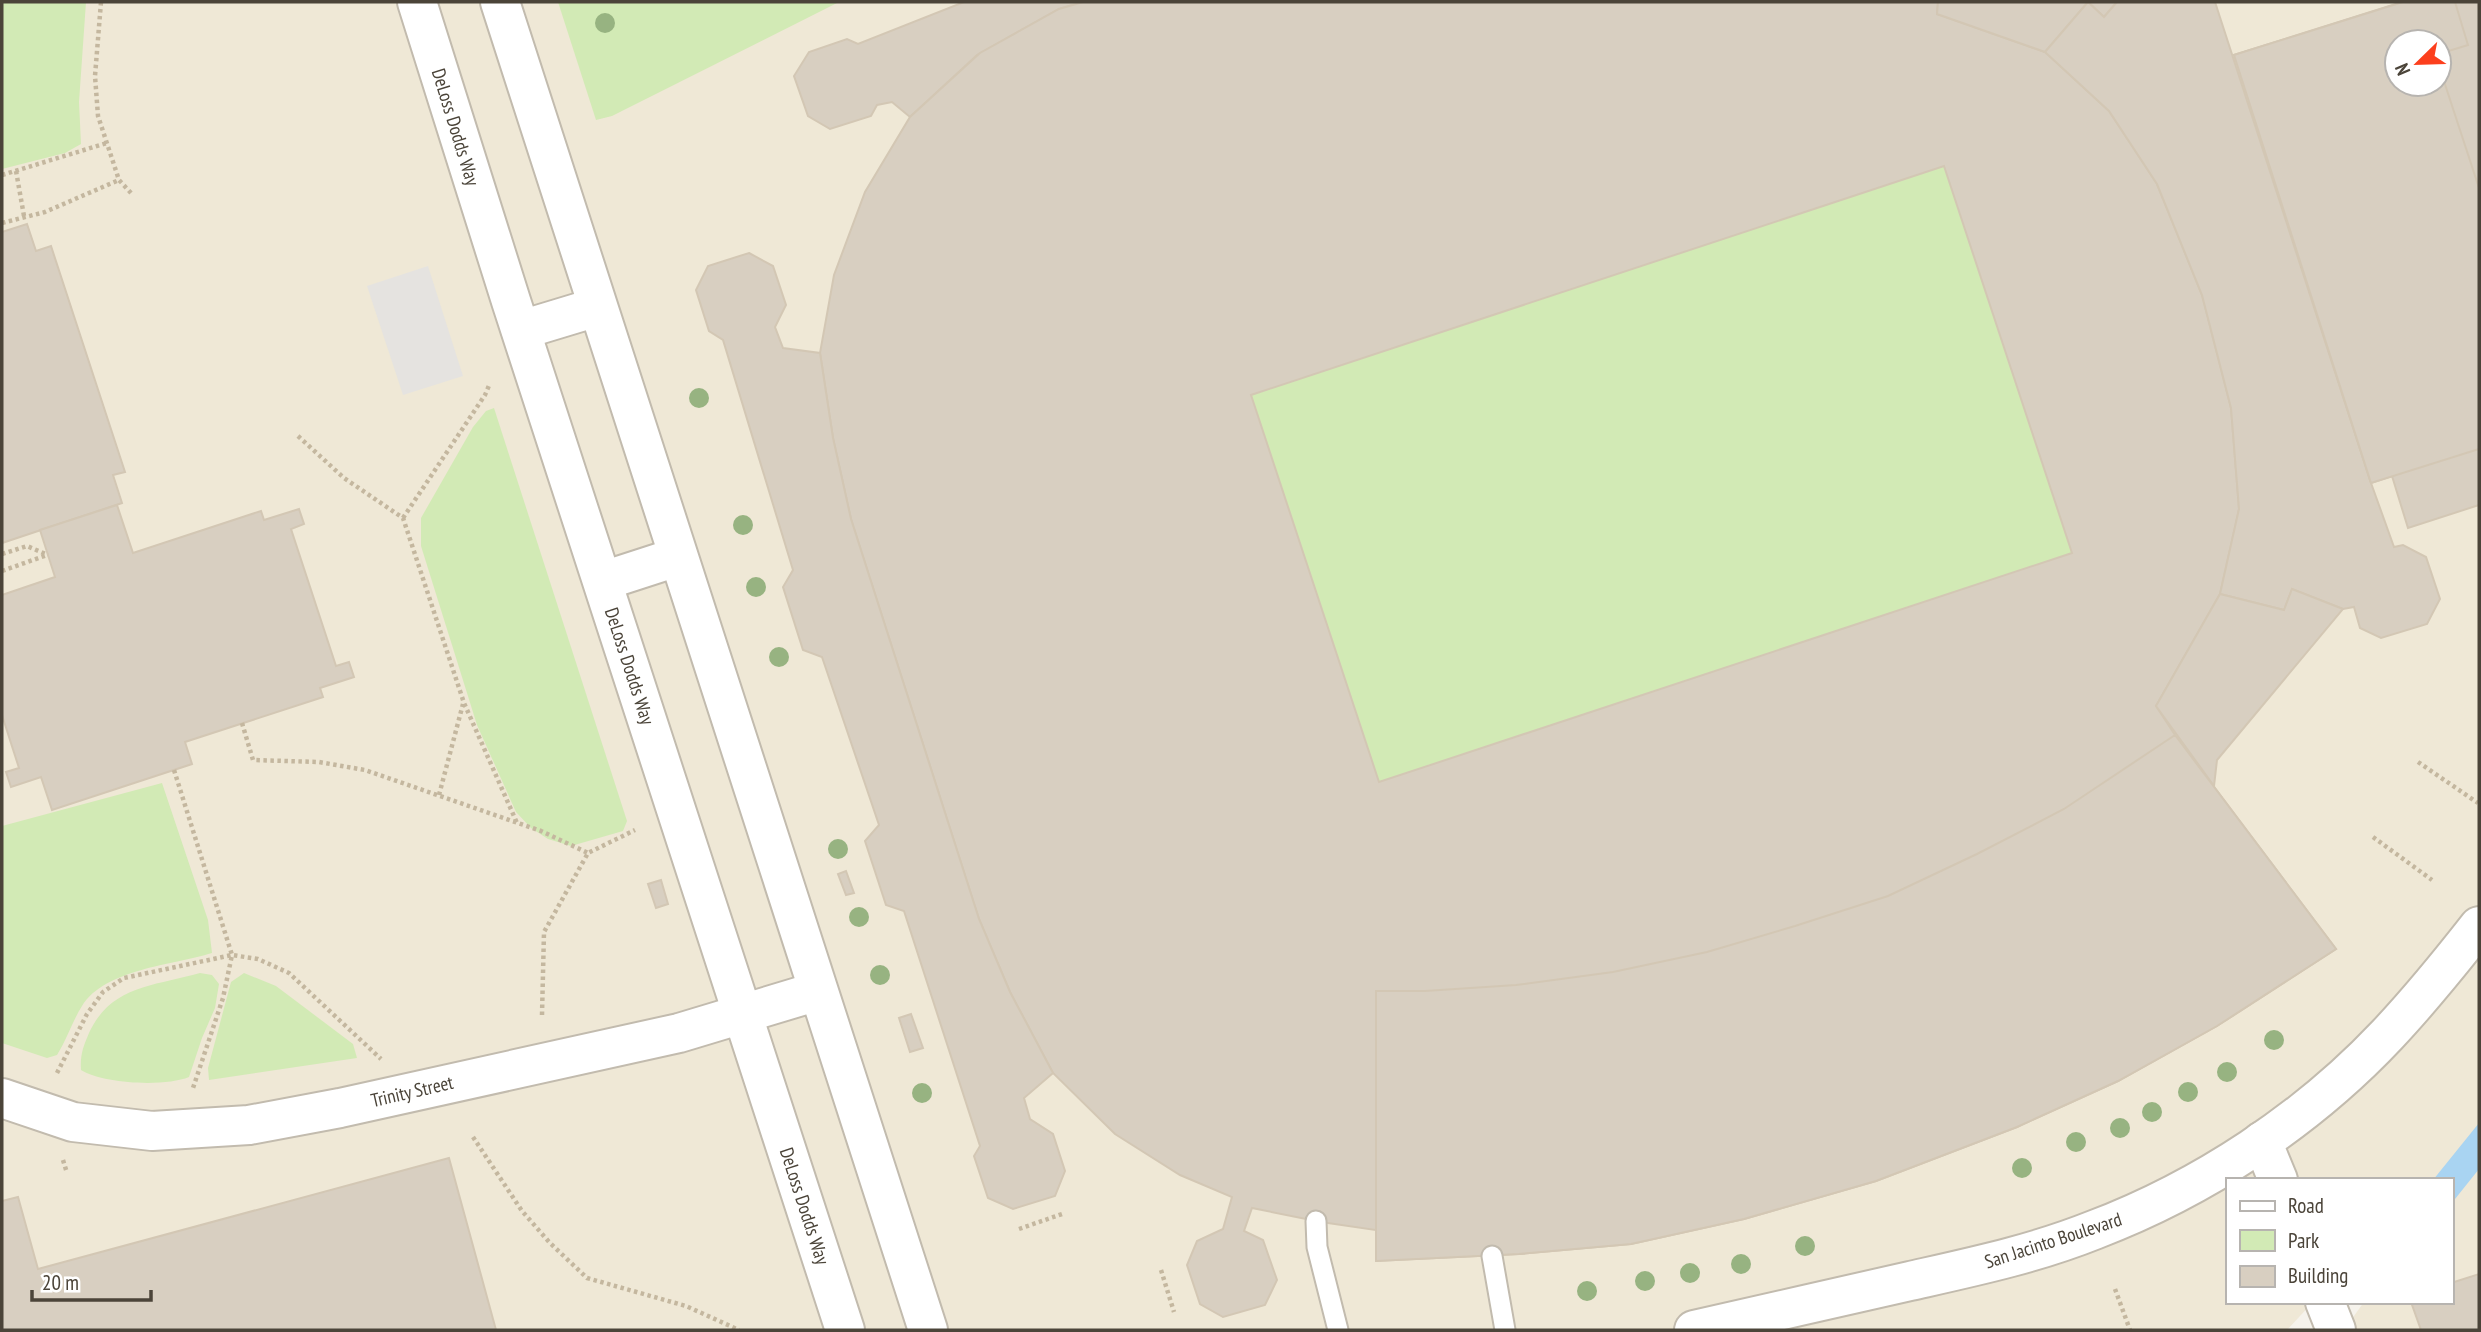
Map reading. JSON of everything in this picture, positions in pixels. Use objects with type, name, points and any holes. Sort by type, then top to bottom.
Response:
[{"type":"street","name":"DeLoss Dodds Way","points":[[417,2],[845,1330]]},
{"type":"street","points":[[500,2],[928,1330]]},
{"type":"street","points":[[521,330],[597,307]]},
{"type":"street","points":[[603,582],[677,557]]},
{"type":"street","name":"San Jacinto Boulevard","points":[[1694,1330],[2011,1258],[2059,1243],[2135,1213],[2201,1179],[2262,1141],[2330,1088],[2387,1035],[2479,926]]},
{"type":"street","name":"Trinity Street","points":[[2,1098],[73,1122],[152,1131],[249,1125],[340,1108],[679,1033],[818,991]]},
{"type":"street","points":[[2262,1141],[2277,1178]]},
{"type":"street","points":[[2326,1304],[2336,1330]]},
{"type":"lane","points":[[1316,1221],[1318,1247],[1338,1330]]},
{"type":"lane","points":[[1492,1255],[1505,1330]]},
{"type":"path","points":[[101,2],[95,76],[98,116],[118,180],[131,193]]},
{"type":"path","points":[[2,175],[107,143]]},
{"type":"path","points":[[16,171],[24,216]]},
{"type":"path","points":[[2,223],[45,212],[118,180]]},
{"type":"path","points":[[403,518],[485,396],[489,383]]},
{"type":"path","points":[[298,436],[344,478],[403,518],[464,704],[517,822]]},
{"type":"path","points":[[2,554],[27,546],[48,555],[2,571]]},
{"type":"path","points":[[439,795],[464,704]]},
{"type":"path","points":[[242,723],[253,760],[319,762],[365,770],[517,822],[588,853]]},
{"type":"path","points":[[2418,762],[2478,803]]},
{"type":"path","points":[[174,770],[232,955],[223,998],[193,1088]]},
{"type":"path","points":[[542,1015],[544,932],[588,853],[635,830]]},
{"type":"path","points":[[2373,837],[2432,880]]},
{"type":"path","points":[[57,1073],[87,1014],[103,992],[124,978],[232,955],[258,959],[289,973],[381,1059]]},
{"type":"path","points":[[473,1137],[522,1211],[550,1243],[587,1278],[686,1306],[739,1330]]},
{"type":"path","points":[[1019,1229],[1062,1214]]},
{"type":"path","points":[[1161,1270],[1174,1311]]},
{"type":"path","points":[[2115,1289],[2130,1330]]},
{"type":"shaded area","points":[[2,2],[2479,2],[2479,1330],[2,1330]]},
{"type":"shaded area","points":[[428,266],[463,376],[403,395],[367,286]]},
{"type":"green space","points":[[2,2],[86,2],[79,102],[81,144],[65,153],[2,169]]},
{"type":"green space","points":[[558,2],[839,2],[612,116],[596,120]]},
{"type":"green space","points":[[1083,2],[1938,2],[1937,14],[2220,594],[2156,706],[2336,949],[2217,1026],[2118,1081],[2017,1127],[1876,1181],[1744,1219],[1631,1244],[1376,1261],[1376,1230],[1252,1208],[1244,1231],[1263,1240],[1277,1280],[1265,1305],[1223,1317],[1200,1304],[1187,1265],[1197,1241],[1223,1229],[1232,1197],[1180,1175],[1115,1134],[1053,1073],[833,438],[820,353],[834,275],[867,188],[910,117],[980,53],[1059,9]]},
{"type":"green space","points":[[494,408],[627,821],[623,831],[571,846],[548,839],[531,828],[516,812],[477,725],[421,546],[421,518],[473,427],[486,411]]},
{"type":"green space","points":[[162,783],[208,920],[212,953],[141,970],[107,984],[82,1006],[57,1055],[47,1058],[2,1043],[2,826]]},
{"type":"green space","points":[[200,973],[212,975],[219,984],[215,1008],[189,1077],[165,1082],[134,1082],[104,1078],[81,1070],[82,1051],[89,1033],[109,1005],[136,990]]},
{"type":"green space","points":[[244,973],[276,986],[353,1044],[357,1058],[209,1080],[208,1068],[231,982]]},
{"type":"water","points":[[2479,1123],[2479,1169],[2453,1202],[2453,1178],[2435,1178]]},
{"type":"pier","points":[[2311,1304],[2363,1304],[2344,1330],[2287,1330]]},
{"type":"building","points":[[964,2],[1083,2],[1059,9],[977,55],[910,117],[892,102],[877,105],[871,116],[830,129],[808,116],[794,76],[809,52],[847,39],[858,44]]},
{"type":"building","points":[[1083,2],[1938,2],[1937,14],[2045,52],[2109,111],[2157,184],[2202,295],[2231,408],[2239,509],[2220,594],[2156,706],[2336,949],[2217,1026],[2118,1081],[2017,1127],[1876,1181],[1744,1219],[1631,1244],[1519,1254],[1376,1261],[1376,1230],[1252,1208],[1244,1231],[1263,1240],[1277,1280],[1265,1305],[1223,1317],[1200,1304],[1187,1265],[1197,1241],[1223,1229],[1232,1197],[1180,1175],[1115,1134],[1053,1073],[1010,992],[979,919],[851,519],[833,438],[820,353],[834,275],[865,192],[910,117],[980,53],[1059,9]],"holes":[[[1944,166],[2072,553],[1379,782],[1251,395]]]},
{"type":"building","points":[[1938,2],[2088,2],[2045,52],[1937,14]]},
{"type":"building","points":[[2088,2],[2117,2],[2104,17]]},
{"type":"building","points":[[2088,2],[2104,17],[2117,2],[2215,2],[2394,547],[2403,545],[2426,557],[2440,599],[2427,624],[2381,638],[2360,628],[2354,607],[2343,609],[2292,589],[2284,610],[2220,594],[2239,509],[2231,408],[2202,295],[2157,184],[2109,111],[2045,52]]},
{"type":"building","points":[[2402,2],[2479,2],[2479,505],[2408,528],[2392,476],[2371,483],[2234,55]]},
{"type":"building","points":[[2403,2],[2455,2],[2468,45],[2453,50],[2453,28],[2383,28],[2383,98],[2449,98],[2479,188],[2479,449],[2371,483],[2234,55]]},
{"type":"building","points":[[27,224],[36,251],[51,246],[125,472],[113,475],[122,503],[2,543],[2,232]]},
{"type":"building","points":[[749,253],[773,266],[786,305],[775,327],[783,348],[820,353],[833,438],[851,519],[979,919],[1010,992],[1053,1073],[1024,1098],[1030,1119],[1053,1134],[1065,1171],[1055,1196],[1013,1209],[988,1198],[974,1156],[980,1146],[904,911],[886,905],[865,841],[879,825],[822,657],[803,650],[783,587],[793,570],[723,340],[709,331],[696,290],[708,266]]},
{"type":"building","points":[[117,505],[133,553],[261,511],[264,520],[299,509],[304,524],[291,529],[336,666],[349,662],[354,677],[320,688],[323,697],[185,742],[192,764],[52,810],[41,777],[11,787],[6,772],[19,768],[2,715],[2,595],[55,577],[40,530]]},
{"type":"building","points":[[2292,589],[2343,609],[2217,760],[2214,786],[2156,706],[2220,594],[2284,610]]},
{"type":"building","points":[[2175,735],[2336,949],[2217,1026],[2118,1081],[2017,1127],[1876,1181],[1744,1219],[1631,1244],[1519,1254],[1376,1261],[1376,991],[1516,985],[1613,972],[1707,952],[1795,926],[1888,896],[1977,854],[2064,809]]},
{"type":"building","points":[[846,871],[854,893],[846,895],[838,874]]},
{"type":"building","points":[[661,880],[668,904],[656,908],[648,884]]},
{"type":"building","points":[[911,1014],[923,1048],[910,1052],[899,1018]]},
{"type":"building","points":[[449,1158],[496,1330],[2,1330],[2,1201],[18,1197],[38,1269]]},
{"type":"building","points":[[2479,1274],[2479,1330],[2421,1330],[2412,1304],[2453,1304],[2453,1282]]}]
